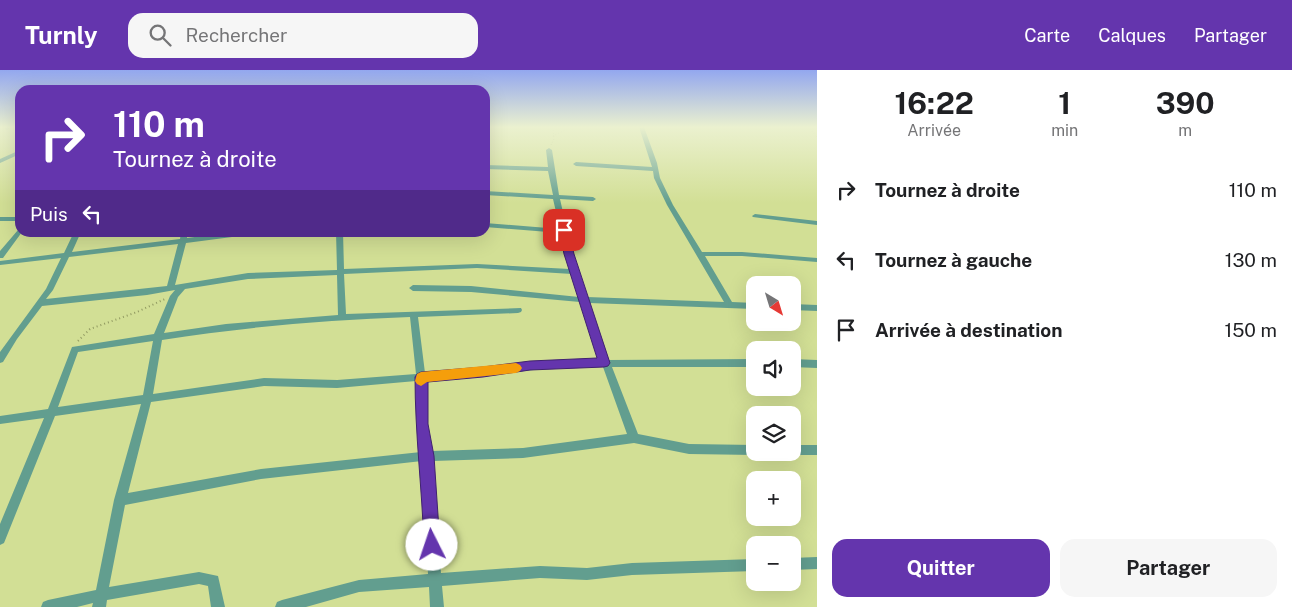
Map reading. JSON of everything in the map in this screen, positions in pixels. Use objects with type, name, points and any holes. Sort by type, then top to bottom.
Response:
[{"type":"street","points":[[549,152],[564,230],[583,299],[604,363],[634,438]]},
{"type":"street","points":[[650,152],[657,178],[670,205],[730,305]]},
{"type":"street","points":[[0,161],[15,154]]},
{"type":"street","points":[[576,164],[655,169]]},
{"type":"street","points":[[490,167],[551,169]]},
{"type":"street","points":[[490,193],[593,199]]},
{"type":"street","points":[[755,216],[817,223]]},
{"type":"street","points":[[0,218],[15,219]]},
{"type":"street","points":[[490,225],[564,230]]},
{"type":"street","points":[[0,256],[15,237]]},
{"type":"street","points":[[0,359],[14,336],[49,290],[68,256],[76,237]]},
{"type":"street","points":[[170,288],[184,237]]},
{"type":"street","points":[[0,263],[212,237]]},
{"type":"street","points":[[339,237],[342,317]]},
{"type":"street","points":[[701,254],[742,254],[817,260]]},
{"type":"street","points":[[40,303],[170,288],[248,276],[477,266],[575,272]]},
{"type":"street","points":[[100,601],[120,500],[147,399],[158,336],[174,296],[183,286]]},
{"type":"street","points":[[412,288],[470,289],[583,299],[746,306]]},
{"type":"street","points":[[801,307],[817,308]]},
{"type":"street","points":[[0,539],[52,413],[74,349],[226,327],[342,317],[518,310]]},
{"type":"street","points":[[414,315],[421,377],[422,424],[427,456],[437,607]]},
{"type":"street","points":[[0,420],[264,382],[337,384],[493,371],[530,366],[604,363],[746,362]]},
{"type":"street","points":[[801,363],[817,364]]},
{"type":"street","points":[[120,500],[261,474],[427,456],[523,453],[634,438],[689,449],[746,450]]},
{"type":"street","points":[[801,450],[817,450]]},
{"type":"street","points":[[801,564],[817,563]]},
{"type":"street","points":[[282,607],[359,586],[540,572],[587,574],[632,568],[746,565]]},
{"type":"street","points":[[48,607],[100,601],[199,578],[214,580],[218,607]]},
{"type":"path","points":[[74,349],[80,337],[90,329],[137,312],[164,299],[183,286]]},
{"type":"slow traffic","points":[[421,381],[421,377],[516,368]]},
{"type":"route","points":[[432,545],[427,456],[422,424],[421,377],[530,366],[604,363],[569,254],[564,230]]}]
